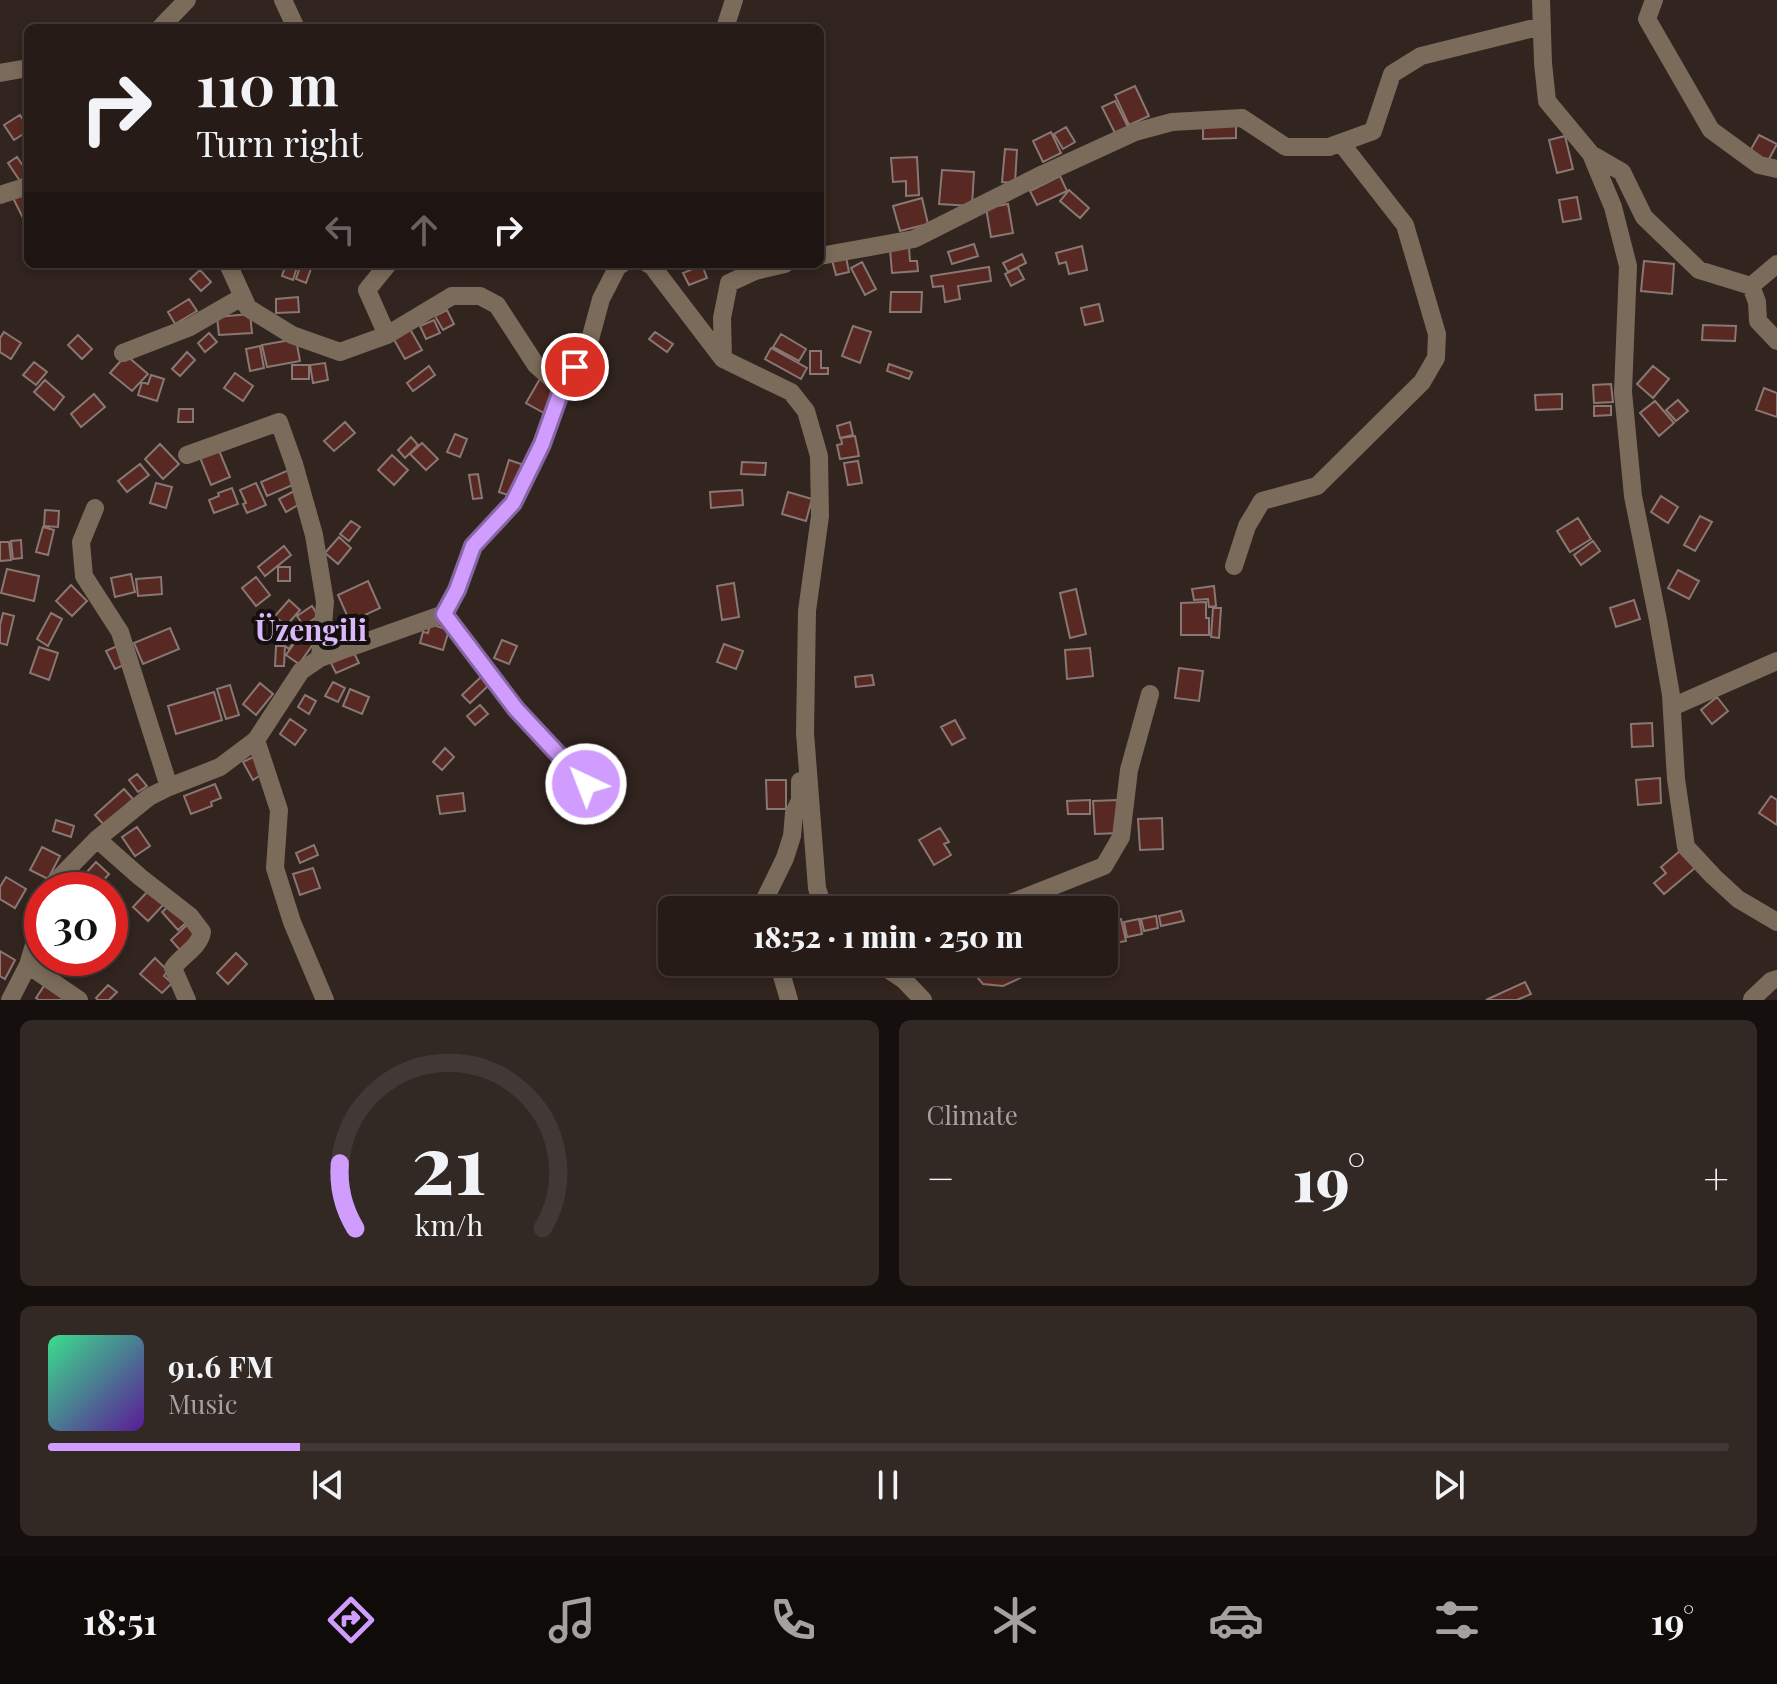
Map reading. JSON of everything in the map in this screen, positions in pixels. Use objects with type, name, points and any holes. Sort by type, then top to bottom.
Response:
[{"type":"street","points":[[164,24],[187,0]]},
{"type":"street","points":[[283,0],[294,24]]},
{"type":"street","points":[[726,24],[734,0]]},
{"type":"street","points":[[1541,0],[1547,101],[1591,154],[1613,207],[1628,266],[1623,392],[1633,496],[1672,707],[1676,779],[1686,847],[1738,899],[1777,922]]},
{"type":"street","points":[[1654,0],[1647,19],[1711,130],[1759,165],[1777,169]]},
{"type":"street","points":[[824,255],[914,239],[1135,132],[1172,122],[1242,118],[1286,147],[1329,147],[1373,131],[1392,74],[1421,56],[1542,26]]},
{"type":"street","points":[[0,73],[24,69]]},
{"type":"street","points":[[1234,566],[1247,526],[1262,501],[1317,486],[1422,382],[1436,358],[1437,334],[1405,225],[1341,143]]},
{"type":"street","points":[[1591,154],[1622,172],[1644,217],[1699,270],[1751,286]]},
{"type":"street","points":[[0,195],[24,187]]},
{"type":"street","points":[[1751,286],[1777,264]]},
{"type":"street","points":[[230,268],[248,308],[292,335],[340,352],[387,335],[452,296],[480,296],[497,305],[536,365],[562,388]]},
{"type":"street","points":[[385,268],[367,290],[387,335]]},
{"type":"street","points":[[65,872],[97,839],[149,797],[220,767],[256,740],[301,671],[320,658],[444,614],[457,590],[473,546],[513,503],[542,444],[562,388],[588,347],[601,299],[617,268]]},
{"type":"street","points":[[654,268],[723,359],[791,392],[806,411],[819,456],[820,516],[807,611],[805,734],[817,888],[821,896]]},
{"type":"street","points":[[723,359],[722,318],[729,283],[768,268]]},
{"type":"street","points":[[1751,286],[1757,302],[1758,321],[1777,341]]},
{"type":"street","points":[[123,353],[190,327],[242,297]]},
{"type":"street","points":[[187,455],[279,422],[316,544],[325,602],[320,658]]},
{"type":"street","points":[[95,508],[81,542],[84,576],[120,632],[169,787]]},
{"type":"street","points":[[444,614],[516,709],[586,784]]},
{"type":"street","points":[[1672,707],[1777,661]]},
{"type":"street","points":[[1029,896],[1104,866],[1121,837],[1129,770],[1150,694]]},
{"type":"street","points":[[766,896],[792,836],[794,813],[800,800],[805,734]]},
{"type":"street","points":[[256,740],[279,810],[275,868],[292,922],[325,1000]]},
{"type":"street","points":[[97,839],[190,916],[202,932],[200,942],[173,968],[187,1000]]},
{"type":"street","points":[[10,1000],[24,973]]},
{"type":"street","points":[[44,976],[79,1000]]},
{"type":"street","points":[[782,976],[789,1000]]},
{"type":"street","points":[[898,976],[923,1000]]},
{"type":"street","points":[[1752,999],[1777,979]]},
{"type":"building","points":[[1135,86],[1149,116],[1129,125],[1115,95]]},
{"type":"building","points":[[1115,101],[1128,127],[1115,133],[1102,107]]},
{"type":"building","points":[[20,115],[24,122],[24,134],[14,140],[4,125]]},
{"type":"building","points":[[1236,125],[1236,138],[1203,139],[1203,126]]},
{"type":"building","points":[[1066,127],[1075,142],[1063,149],[1054,134]]},
{"type":"building","points":[[1051,132],[1061,153],[1043,162],[1033,141]]},
{"type":"building","points":[[1759,135],[1777,144],[1768,161],[1750,151]]},
{"type":"building","points":[[1565,136],[1573,169],[1557,173],[1549,140]]},
{"type":"building","points":[[1005,149],[1017,150],[1015,183],[1002,182]]},
{"type":"building","points":[[17,157],[24,167],[24,178],[20,181],[8,163]]},
{"type":"building","points":[[917,157],[919,195],[906,196],[906,181],[893,182],[891,158]]},
{"type":"building","points":[[942,170],[974,172],[972,206],[939,204]]},
{"type":"building","points":[[1060,176],[1067,191],[1037,205],[1030,191]]},
{"type":"building","points":[[1069,190],[1089,208],[1080,218],[1060,201]]},
{"type":"building","points":[[24,194],[24,220],[12,196]]},
{"type":"building","points":[[1577,197],[1581,219],[1563,222],[1559,200]]},
{"type":"building","points":[[922,198],[928,224],[900,231],[893,206]]},
{"type":"building","points":[[1008,204],[1013,233],[991,237],[986,208]]},
{"type":"building","points":[[974,244],[978,256],[952,264],[948,252]]},
{"type":"building","points":[[1082,246],[1087,270],[1069,274],[1066,262],[1059,264],[1056,253]]},
{"type":"building","points":[[909,247],[910,261],[917,261],[918,271],[892,273],[890,249]]},
{"type":"building","points":[[1022,254],[1026,263],[1008,272],[1003,263]]},
{"type":"building","points":[[846,257],[849,272],[836,275],[832,260]]},
{"type":"building","points":[[1644,261],[1674,264],[1672,294],[1641,291]]},
{"type":"building","points":[[862,262],[876,289],[865,295],[851,268]]},
{"type":"building","points":[[989,267],[991,281],[958,286],[960,299],[945,302],[943,286],[933,287],[931,276]]},
{"type":"building","points":[[285,268],[297,268],[293,280],[282,276]]},
{"type":"building","points":[[300,268],[311,268],[306,283],[296,279]]},
{"type":"building","points":[[703,268],[707,278],[689,285],[683,273]]},
{"type":"building","points":[[1018,268],[1024,279],[1011,286],[1005,274]]},
{"type":"building","points":[[200,270],[211,282],[201,291],[190,279]]},
{"type":"building","points":[[891,292],[922,292],[921,312],[890,312]]},
{"type":"building","points":[[298,297],[299,312],[276,313],[276,299]]},
{"type":"building","points":[[189,299],[197,311],[175,324],[168,312]]},
{"type":"building","points":[[1099,304],[1103,321],[1085,325],[1081,308]]},
{"type":"building","points":[[447,310],[454,324],[443,330],[435,316]]},
{"type":"building","points":[[250,314],[252,333],[219,335],[217,317]]},
{"type":"building","points":[[434,320],[440,333],[426,339],[420,326]]},
{"type":"building","points":[[1703,325],[1736,326],[1735,341],[1702,340]]},
{"type":"building","points":[[853,326],[871,332],[860,363],[842,356]]},
{"type":"building","points":[[410,329],[422,350],[405,359],[393,338]]},
{"type":"building","points":[[4,332],[21,343],[11,359],[0,352],[0,338]]},
{"type":"building","points":[[655,332],[673,344],[667,352],[649,339]]},
{"type":"building","points":[[209,333],[217,342],[205,352],[198,343]]},
{"type":"building","points":[[781,334],[806,349],[799,361],[773,347]]},
{"type":"building","points":[[78,335],[92,349],[82,359],[68,345]]},
{"type":"building","points":[[296,339],[300,361],[267,367],[262,345]]},
{"type":"building","points":[[260,346],[264,368],[250,371],[246,349]]},
{"type":"building","points":[[771,348],[807,368],[801,379],[765,359]]},
{"type":"building","points":[[810,351],[821,351],[821,368],[828,368],[828,374],[810,374]]},
{"type":"building","points":[[187,352],[195,360],[180,376],[172,369]]},
{"type":"building","points":[[126,355],[148,374],[132,391],[110,373]]},
{"type":"building","points":[[34,362],[47,372],[36,385],[23,375]]},
{"type":"building","points":[[325,363],[328,380],[313,383],[310,365]]},
{"type":"building","points":[[889,364],[912,372],[909,379],[887,371]]},
{"type":"building","points":[[292,365],[309,365],[309,379],[292,379]]},
{"type":"building","points":[[429,366],[435,375],[413,391],[407,383]]},
{"type":"building","points":[[1653,366],[1669,379],[1653,398],[1637,384]]},
{"type":"building","points":[[235,373],[253,386],[243,401],[224,388]]},
{"type":"building","points":[[151,375],[164,379],[157,401],[138,395],[142,382],[148,384]]},
{"type":"building","points":[[541,377],[559,388],[544,413],[526,403]]},
{"type":"building","points":[[45,380],[64,397],[54,410],[34,392]]},
{"type":"building","points":[[1611,384],[1613,402],[1594,403],[1593,385]]},
{"type":"building","points":[[1764,388],[1777,393],[1777,417],[1756,410]]},
{"type":"building","points":[[94,394],[105,407],[81,427],[71,414]]},
{"type":"building","points":[[1562,394],[1562,409],[1536,410],[1535,395]]},
{"type":"building","points":[[1678,400],[1688,411],[1676,421],[1666,410]]},
{"type":"building","points":[[1655,401],[1674,423],[1659,436],[1640,413]]},
{"type":"building","points":[[1594,406],[1611,406],[1611,415],[1594,416]]},
{"type":"building","points":[[179,409],[193,409],[193,422],[178,422]]},
{"type":"building","points":[[345,422],[355,433],[334,451],[324,441]]},
{"type":"building","points":[[850,422],[853,435],[840,438],[837,426]]},
{"type":"building","points":[[455,434],[467,439],[460,457],[447,452]]},
{"type":"building","points":[[855,436],[859,456],[840,459],[837,445],[842,444],[841,438]]},
{"type":"building","points":[[411,437],[418,445],[405,458],[398,450]]},
{"type":"building","points":[[422,443],[438,459],[426,470],[410,454]]},
{"type":"building","points":[[160,444],[179,464],[163,479],[145,459]]},
{"type":"building","points":[[218,448],[230,477],[211,485],[199,455]]},
{"type":"building","points":[[392,455],[408,470],[394,485],[378,470]]},
{"type":"building","points":[[509,460],[524,465],[514,497],[499,492]]},
{"type":"building","points":[[858,461],[862,483],[848,485],[844,463]]},
{"type":"building","points":[[742,462],[766,463],[765,475],[741,474]]},
{"type":"building","points":[[140,464],[149,475],[127,492],[118,481]]},
{"type":"building","points":[[289,470],[295,484],[267,496],[261,482]]},
{"type":"building","points":[[478,474],[482,498],[473,499],[469,475]]},
{"type":"building","points":[[156,483],[172,487],[166,508],[150,503]]},
{"type":"building","points":[[256,483],[266,505],[247,513],[240,490]]},
{"type":"building","points":[[232,488],[238,504],[214,513],[209,500]]},
{"type":"building","points":[[296,490],[303,502],[286,512],[279,499]]},
{"type":"building","points":[[742,490],[743,505],[711,508],[710,492]]},
{"type":"building","points":[[788,492],[812,499],[806,521],[782,514]]},
{"type":"building","points":[[1661,496],[1678,507],[1668,523],[1651,512]]},
{"type":"building","points":[[45,510],[59,511],[58,527],[44,526]]},
{"type":"building","points":[[1700,516],[1712,522],[1695,551],[1684,545]]},
{"type":"building","points":[[1578,518],[1591,539],[1570,552],[1557,531]]},
{"type":"building","points":[[351,521],[360,527],[349,541],[340,534]]},
{"type":"building","points":[[43,527],[54,530],[48,555],[36,552]]},
{"type":"building","points":[[339,537],[351,548],[338,564],[325,553]]},
{"type":"building","points":[[21,540],[22,558],[13,559],[11,541]]},
{"type":"building","points":[[1593,541],[1600,551],[1581,565],[1574,555]]},
{"type":"building","points":[[0,542],[9,542],[11,560],[0,561]]},
{"type":"building","points":[[284,546],[291,555],[265,576],[258,567]]},
{"type":"building","points":[[278,567],[290,567],[290,581],[278,581]]},
{"type":"building","points":[[7,569],[39,576],[34,601],[1,593]]},
{"type":"building","points":[[1678,570],[1699,581],[1689,599],[1668,588]]},
{"type":"building","points":[[131,574],[135,592],[115,597],[111,578]]},
{"type":"building","points":[[161,577],[162,594],[138,596],[136,579]]},
{"type":"building","points":[[256,577],[270,595],[256,606],[242,588]]},
{"type":"building","points":[[368,581],[380,608],[350,622],[338,595]]},
{"type":"building","points":[[734,583],[739,617],[722,620],[717,586]]},
{"type":"building","points":[[71,585],[87,601],[72,616],[56,601]]},
{"type":"building","points":[[1214,586],[1216,606],[1209,607],[1208,599],[1194,600],[1192,589]]},
{"type":"building","points":[[1076,589],[1086,634],[1070,638],[1060,593]]},
{"type":"building","points":[[289,600],[300,610],[286,626],[275,616]]},
{"type":"building","points":[[1634,600],[1640,619],[1616,627],[1610,608]]},
{"type":"building","points":[[1206,602],[1209,635],[1181,635],[1181,603]]},
{"type":"building","points":[[312,606],[318,616],[304,626],[297,616]]},
{"type":"building","points":[[1213,608],[1221,608],[1219,638],[1211,637]]},
{"type":"building","points":[[3,613],[14,616],[7,645],[0,643]]},
{"type":"building","points":[[51,613],[62,619],[48,646],[37,639]]},
{"type":"building","points":[[288,624],[300,632],[289,649],[277,640]]},
{"type":"building","points":[[430,624],[449,630],[443,650],[420,643],[423,632],[428,633]]},
{"type":"building","points":[[170,628],[179,649],[143,664],[134,643]]},
{"type":"building","points":[[301,634],[314,643],[299,664],[286,655]]},
{"type":"building","points":[[502,640],[517,646],[509,664],[494,658]]},
{"type":"building","points":[[724,644],[743,651],[736,669],[717,662]]},
{"type":"building","points":[[117,646],[126,664],[115,669],[106,651]]},
{"type":"building","points":[[276,646],[285,646],[284,666],[275,666]]},
{"type":"building","points":[[39,647],[58,653],[49,680],[30,673]]},
{"type":"building","points":[[1090,648],[1093,676],[1067,679],[1065,650]]},
{"type":"building","points":[[354,653],[359,663],[336,673],[331,663]]},
{"type":"building","points":[[1179,668],[1203,671],[1199,701],[1175,698]]},
{"type":"building","points":[[872,675],[874,685],[856,687],[855,677]]},
{"type":"building","points":[[481,677],[489,685],[470,703],[462,695]]},
{"type":"building","points":[[333,682],[345,688],[338,702],[325,696]]},
{"type":"building","points":[[260,683],[273,694],[256,715],[243,704]]},
{"type":"building","points":[[230,685],[239,715],[226,719],[217,689]]},
{"type":"building","points":[[350,689],[369,697],[362,714],[343,706]]},
{"type":"building","points":[[214,692],[222,720],[176,734],[168,706]]},
{"type":"building","points":[[305,695],[316,701],[309,714],[298,707]]},
{"type":"building","points":[[1717,697],[1728,711],[1712,724],[1701,710]]},
{"type":"building","points":[[480,705],[488,714],[475,725],[467,716]]},
{"type":"building","points":[[290,719],[306,730],[295,745],[280,734]]},
{"type":"building","points":[[955,720],[965,738],[952,745],[941,727]]},
{"type":"building","points":[[1652,723],[1653,746],[1632,747],[1631,724]]},
{"type":"building","points":[[445,748],[454,757],[442,770],[433,762]]},
{"type":"building","points":[[255,756],[264,773],[253,780],[243,762]]},
{"type":"building","points":[[137,774],[147,786],[138,792],[129,780]]},
{"type":"building","points":[[1660,778],[1661,803],[1638,805],[1636,780]]},
{"type":"building","points":[[766,780],[786,780],[786,809],[767,809]]},
{"type":"building","points":[[215,784],[221,798],[211,802],[212,806],[191,814],[184,796]]},
{"type":"building","points":[[124,789],[133,799],[104,825],[95,815]]},
{"type":"building","points":[[463,793],[465,811],[440,814],[437,796]]},
{"type":"building","points":[[1771,796],[1777,800],[1777,825],[1759,813]]},
{"type":"building","points":[[1090,800],[1090,814],[1068,814],[1067,801]]},
{"type":"building","points":[[1118,800],[1120,833],[1095,834],[1093,801]]},
{"type":"building","points":[[1162,818],[1163,849],[1140,850],[1138,819]]},
{"type":"building","points":[[56,820],[74,826],[71,837],[53,831]]},
{"type":"building","points":[[137,827],[150,846],[135,856],[122,837]]},
{"type":"building","points":[[940,828],[949,842],[944,844],[951,855],[934,865],[919,840]]},
{"type":"building","points":[[314,845],[318,855],[300,863],[296,853]]},
{"type":"building","points":[[42,847],[60,856],[52,872],[30,870]]},
{"type":"building","points":[[1680,851],[1695,868],[1664,894],[1654,883],[1666,873],[1661,867]]},
{"type":"building","points":[[96,862],[107,872],[87,872]]},
{"type":"building","points":[[313,868],[320,888],[300,895],[293,874]]},
{"type":"building","points":[[6,877],[24,888],[15,908],[0,899],[0,887]]},
{"type":"building","points":[[150,889],[165,903],[148,921],[133,907]]},
{"type":"building","points":[[172,903],[188,921],[178,930],[162,912]]},
{"type":"building","points":[[1181,911],[1184,921],[1161,926],[1159,916]]},
{"type":"building","points":[[1156,916],[1158,928],[1144,931],[1141,919]]},
{"type":"building","points":[[1121,919],[1126,941],[1118,942],[1118,920]]},
{"type":"building","points":[[1139,919],[1142,934],[1127,937],[1124,922]]},
{"type":"building","points":[[189,923],[200,935],[181,951],[171,940]]},
{"type":"building","points":[[0,951],[15,960],[5,979],[0,976]]},
{"type":"building","points":[[236,953],[247,964],[228,984],[217,973]]},
{"type":"building","points":[[155,958],[168,971],[164,976],[172,983],[162,993],[140,974]]},
{"type":"building","points":[[976,976],[1025,976],[1003,986],[983,984]]},
{"type":"building","points":[[48,980],[66,992],[61,1000],[36,998]]},
{"type":"building","points":[[1525,982],[1531,994],[1517,1000],[1486,1000]]},
{"type":"building","points":[[108,985],[117,992],[109,1000],[98,1000],[96,998]]},
{"type":"district","name":"Üzengili","points":[[311,629]]},
{"type":"route","points":[[575,367],[562,388],[542,444],[513,503],[473,546],[457,590],[444,614],[516,709],[586,784]]}]
